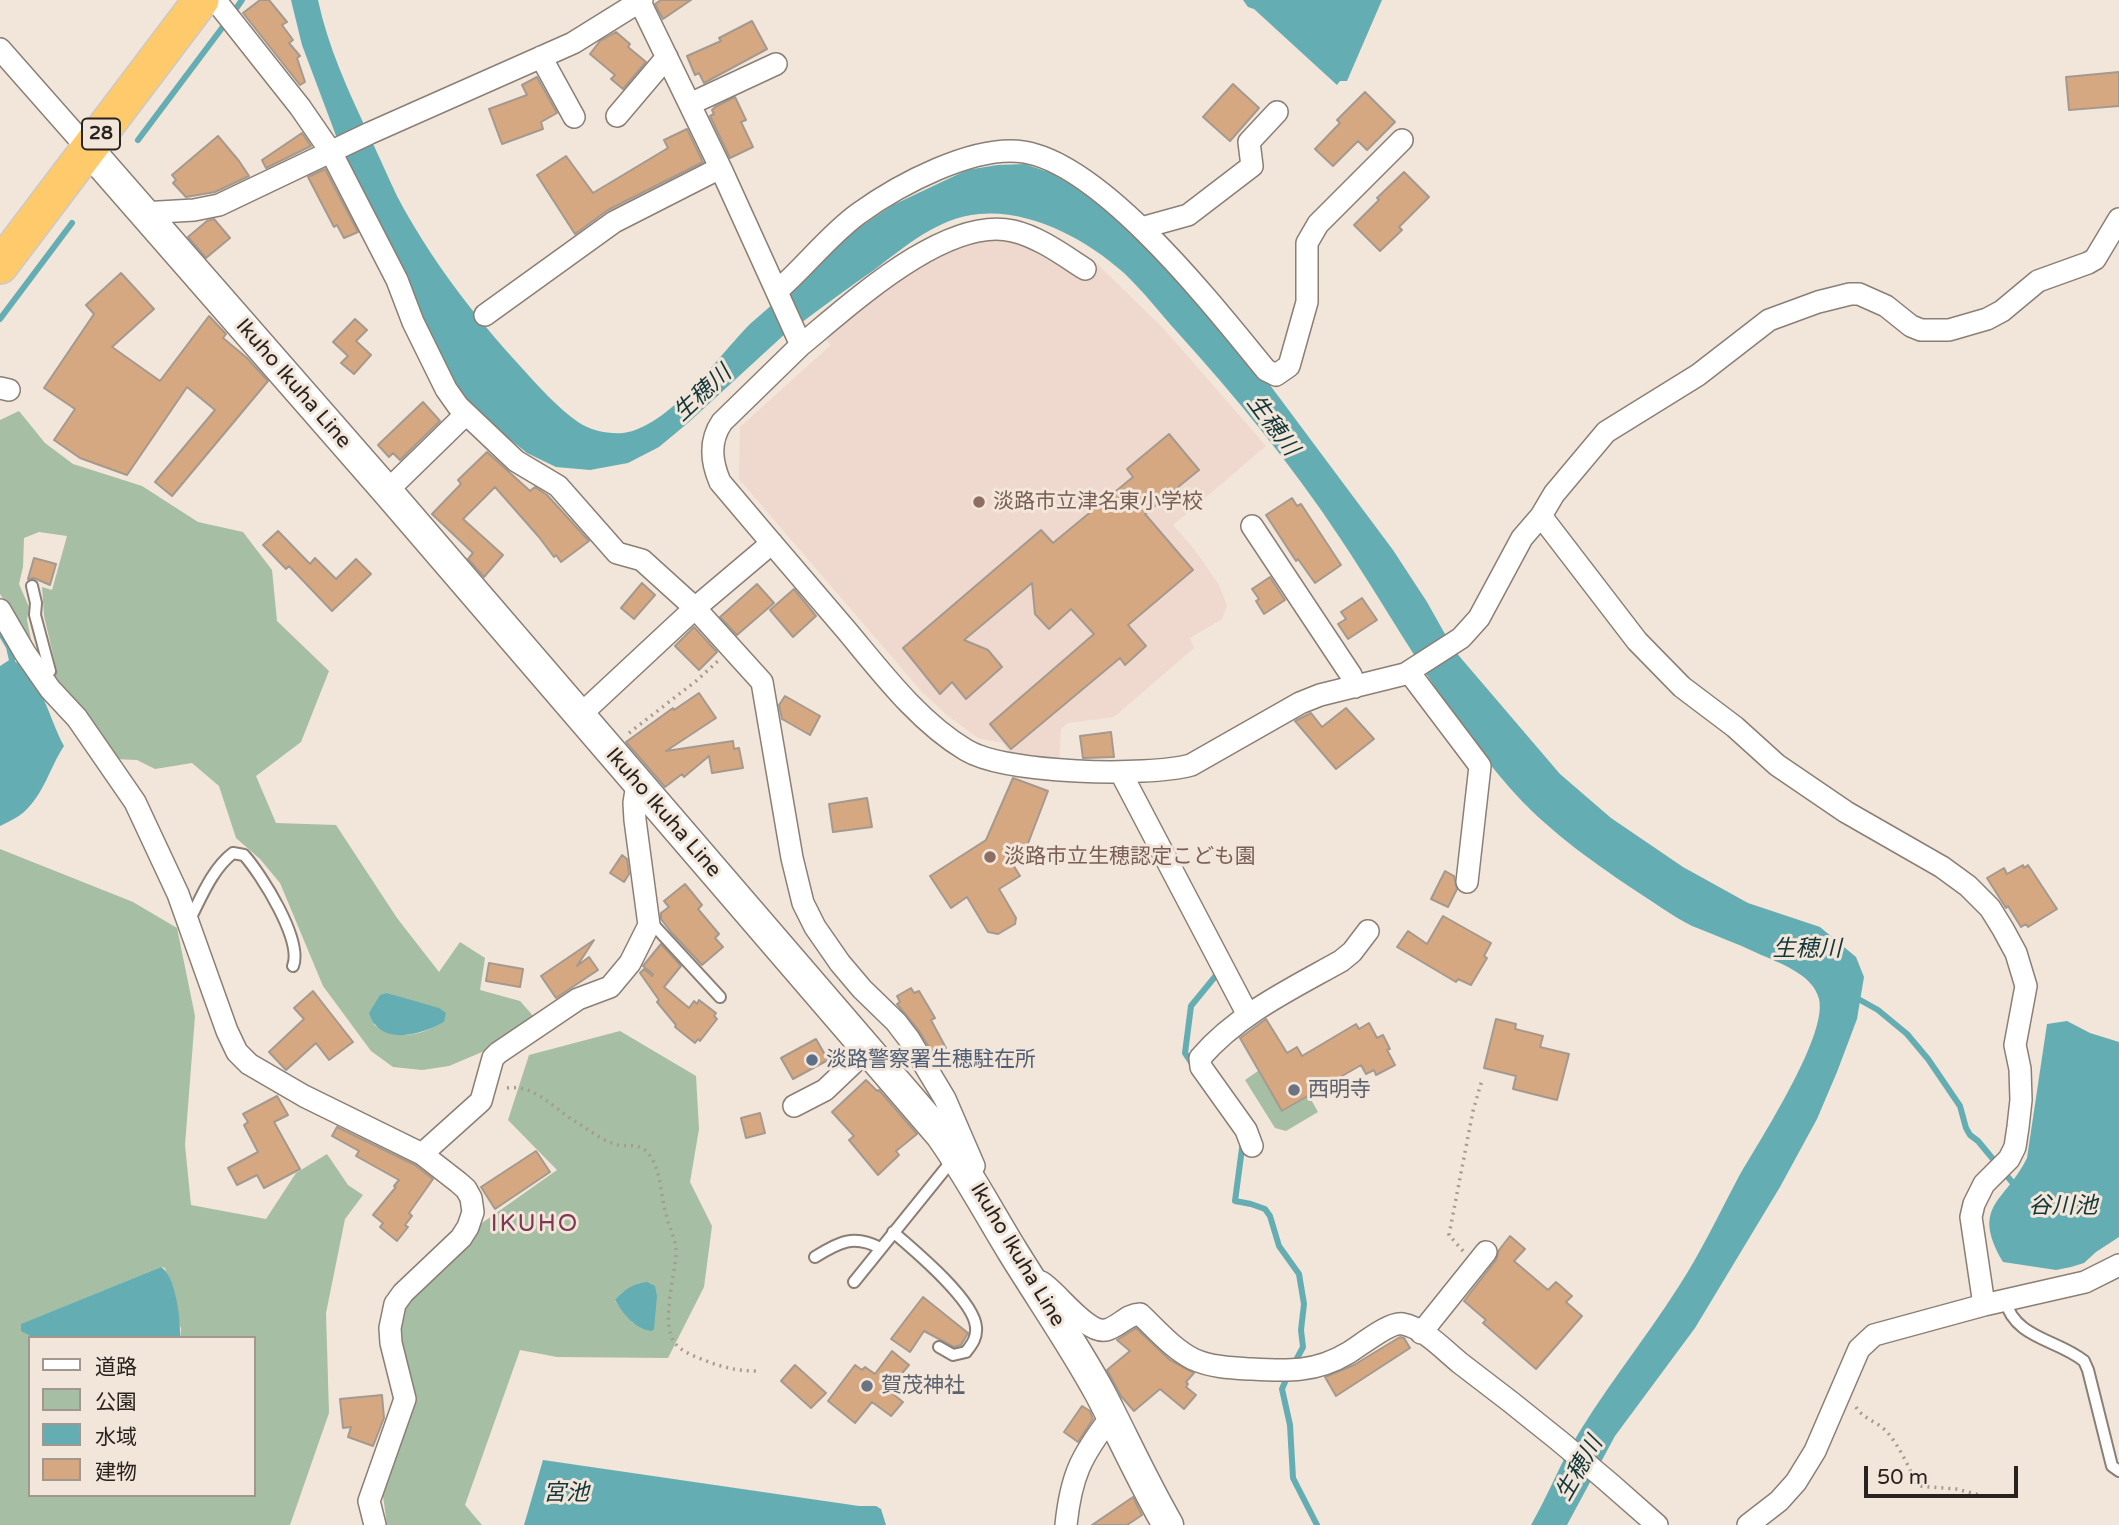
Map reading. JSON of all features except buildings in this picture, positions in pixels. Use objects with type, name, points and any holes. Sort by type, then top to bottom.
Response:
[{"type":"highway","name":"28","points":[[6,246],[211,3]]},
{"type":"main road","name":"Ikuho Ikuha Line","points":[[89,150],[387,491],[941,1135],[1076,1352],[1168,1525]]},
{"type":"street","points":[[142,213],[212,208],[370,132],[573,43],[641,0],[797,339]]},
{"type":"street","points":[[211,3],[335,149],[397,280],[412,322],[446,389],[466,414],[516,461],[558,486],[617,553],[642,560],[695,608],[762,682],[788,836],[803,903],[815,927],[840,963],[909,1039],[944,1099],[991,1202],[996,1221]]},
{"type":"street","points":[[0,49],[89,150]]},
{"type":"street","points":[[541,57],[574,117]]},
{"type":"street","points":[[617,116],[667,57]]},
{"type":"street","points":[[690,104],[776,64]]},
{"type":"street","points":[[1141,228],[1188,215],[1252,166],[1249,142],[1277,112]]},
{"type":"street","points":[[778,293],[839,230],[905,186],[978,155],[1001,151],[1025,152],[1046,158],[1077,175],[1141,228],[1204,295],[1266,370],[1276,375],[1289,366],[1307,302],[1309,237],[1318,224],[1402,139]]},
{"type":"street","points":[[485,315],[614,222],[720,168]]},
{"type":"street","points":[[1085,269],[1059,252],[1012,230],[986,230],[939,243],[797,339],[722,422],[714,437],[712,452],[720,482],[870,659],[930,723],[968,752],[1009,764],[1121,773],[1191,765],[1300,703],[1414,668],[1452,644],[1479,618],[1522,538],[1606,432],[1698,374],[1769,320],[1818,302],[1850,294],[1879,301],[1900,320],[1921,330],[1949,330],[1966,326],[2002,311],[2038,281],[2088,263],[2095,258],[2119,219]]},
{"type":"street","points":[[387,491],[466,414]]},
{"type":"street","points":[[1541,516],[1637,640],[1682,687],[1735,727],[1777,765],[1846,812],[1942,867],[1968,886],[1990,908],[2017,953],[2026,986],[2015,1045],[2020,1069],[2020,1113],[2015,1147],[2001,1168],[1980,1191],[1971,1217],[1994,1302]]},
{"type":"street","points":[[1252,526],[1351,676],[1355,687]]},
{"type":"street","points":[[579,716],[695,608],[772,543]]},
{"type":"street","points":[[0,610],[41,676],[77,718],[135,802],[162,857],[237,1052],[249,1064],[304,1096],[422,1154],[466,1189],[471,1198],[473,1212],[461,1238],[403,1293],[395,1304],[390,1328],[391,1343],[405,1399],[369,1501],[375,1525]]},
{"type":"street","points":[[1414,668],[1480,766],[1467,882]]},
{"type":"street","points":[[1121,773],[1248,1015]]},
{"type":"street","points":[[422,1154],[481,1101],[486,1091],[493,1058],[498,1053],[578,999],[601,992],[616,982],[649,930],[650,920],[635,820],[637,784]]},
{"type":"street","points":[[1252,1146],[1246,1130],[1201,1067],[1200,1058],[1215,1040],[1248,1015],[1341,961],[1352,952],[1368,931]]},
{"type":"street","points":[[794,1107],[825,1090],[866,1051]]},
{"type":"street","points":[[1421,1332],[1481,1259]]},
{"type":"street","points":[[1748,1525],[1779,1502],[1796,1482],[1815,1451],[1859,1349],[1874,1335],[1994,1302],[2085,1282],[2119,1265]]},
{"type":"street","points":[[1027,1274],[1048,1286],[1065,1305],[1099,1329],[1108,1329],[1133,1314],[1140,1314],[1185,1354],[1196,1360],[1234,1368],[1281,1372],[1312,1368],[1345,1355],[1396,1324],[1403,1324],[1421,1332],[1567,1447],[1657,1525]]},
{"type":"street","points":[[1066,1525],[1075,1473],[1093,1440],[1111,1417]]},
{"type":"lane","points":[[32,586],[36,603],[35,615],[50,671],[41,676]]},
{"type":"lane","points":[[188,922],[227,858],[233,853],[244,855],[266,886],[282,916],[295,955],[293,966]]},
{"type":"lane","points":[[650,920],[720,997]]},
{"type":"lane","points":[[854,1282],[956,1156]]},
{"type":"lane","points":[[893,1232],[944,1278],[974,1319],[975,1337],[965,1352],[953,1355],[939,1347]]},
{"type":"lane","points":[[815,1257],[850,1241],[867,1241],[880,1248]]},
{"type":"lane","points":[[1994,1302],[2027,1331],[2084,1361],[2112,1466],[2119,1471]]},
{"type":"path","points":[[607,749],[696,681],[732,648]]},
{"type":"path","points":[[1481,1259],[1449,1235],[1473,1111],[1482,1080]]},
{"type":"path","points":[[486,1091],[516,1087],[539,1094],[560,1113],[606,1140],[619,1145],[639,1146],[646,1150],[660,1180],[666,1216],[676,1241],[669,1298],[669,1326],[673,1341],[695,1357],[718,1366],[739,1371],[756,1371]]},
{"type":"path","points":[[1843,1387],[1861,1416],[1886,1430],[1901,1452],[1918,1486],[1956,1489],[1980,1495]]},
{"type":"shaded area","name":"淡路市立津名東小学校","points":[[1000,235],[1022,242],[1049,261],[1077,275],[1094,261],[1163,328],[1266,446],[1173,525],[1219,585],[1227,606],[1222,619],[1190,638],[1194,648],[1114,717],[1068,723],[1061,729],[1059,763],[1023,761],[1008,751],[1003,743],[978,738],[947,715],[922,692],[739,479],[740,427],[831,345],[822,335],[924,259]]},
{"type":"green space","points":[[19,411],[45,443],[73,464],[142,486],[198,522],[243,532],[272,570],[277,621],[329,671],[301,742],[256,776],[276,823],[336,825],[397,918],[439,972],[460,942],[485,958],[480,990],[520,1001],[535,1018],[482,1052],[449,1066],[422,1070],[393,1067],[371,1051],[323,986],[280,883],[260,859],[236,838],[219,786],[192,763],[155,769],[137,760],[114,759],[53,680],[57,671],[44,616],[42,587],[52,590],[67,536],[39,532],[24,538],[23,567],[19,584],[29,607],[27,620],[32,644],[0,594],[0,420]],"holes":[[[387,993],[405,999],[444,1022],[426,1031],[409,1035],[392,1033],[374,1025]]]},
{"type":"green space","points":[[0,849],[133,902],[177,928],[195,1016],[185,1145],[191,1205],[266,1219],[296,1173],[327,1154],[348,1185],[363,1195],[345,1219],[326,1313],[329,1413],[290,1525],[0,1525]]},
{"type":"green space","points":[[620,1031],[696,1076],[699,1129],[690,1182],[712,1226],[704,1287],[668,1358],[557,1357],[520,1350],[465,1505],[482,1525],[387,1525],[382,1489],[402,1351],[399,1313],[482,1223],[557,1170],[508,1120],[529,1055]],"holes":[[[639,1283],[654,1329],[633,1323],[615,1301],[621,1293]]]},
{"type":"green space","points":[[1258,1071],[1282,1112],[1309,1096],[1318,1112],[1286,1131],[1275,1128],[1245,1080]]},
{"type":"water","name":"生穂川","points":[[291,0],[318,0],[346,84],[397,196],[438,263],[503,348],[548,396],[578,422],[600,431],[623,433],[641,428],[658,418],[676,404],[750,324],[774,303],[786,333],[659,447],[628,463],[590,470],[556,467],[527,453],[460,394],[438,357],[405,273],[338,141],[302,45]]},
{"type":"water","points":[[1243,0],[1382,0],[1347,81],[1340,81],[1337,85]]},
{"type":"water","points":[[1025,164],[1051,173],[1075,187],[1125,223],[1261,373],[1393,550],[1454,650],[1560,774],[1611,818],[1683,867],[1748,903],[1820,927],[1856,957],[1864,977],[1857,1019],[1817,1119],[1780,1187],[1695,1328],[1615,1436],[1567,1525],[1531,1525],[1580,1431],[1687,1273],[1789,1090],[1813,1038],[1819,1016],[1816,990],[1794,970],[1692,926],[1670,913],[1567,842],[1523,802],[1485,758],[1463,727],[1322,511],[1283,458],[1138,287],[1109,260],[1075,238],[1018,216],[979,214],[964,217],[923,234],[801,323],[791,303],[790,291],[854,231],[893,205],[967,170]]},
{"type":"water","points":[[11,659],[30,675],[37,686],[64,746],[31,805],[0,826],[0,666]]},
{"type":"water","points":[[387,993],[439,1008],[446,1013],[444,1022],[413,1034],[391,1034],[382,1031],[374,1024],[369,1013],[380,995]]},
{"type":"water","name":"谷川池","points":[[2067,1021],[2090,1033],[2119,1042],[2119,1237],[2084,1263],[2071,1267],[2056,1270],[2003,1262],[1994,1243],[1990,1216],[1994,1205],[2027,1158],[2047,1024]]},
{"type":"water","points":[[161,1267],[174,1289],[180,1336],[30,1336],[21,1331],[21,1324]]},
{"type":"water","points":[[647,1282],[655,1286],[657,1296],[652,1331],[630,1320],[615,1300],[629,1288]]},
{"type":"water","name":"宮池","points":[[543,1460],[859,1506],[876,1506],[881,1509],[886,1525],[524,1525]]},
{"type":"waterway","points":[[235,10],[242,0]]},
{"type":"waterway","points":[[138,140],[225,24]]},
{"type":"waterway","points":[[0,319],[72,223]]},
{"type":"waterway","points":[[0,632],[9,647],[12,660]]},
{"type":"waterway","points":[[1193,1065],[1185,1053],[1191,1006],[1217,971]]},
{"type":"waterway","points":[[1853,996],[1878,1010],[1907,1034],[1960,1106],[1970,1135],[2012,1182]]},
{"type":"waterway","points":[[1243,1141],[1235,1201],[1265,1209],[1270,1216],[1279,1246],[1299,1274],[1304,1304],[1301,1330],[1303,1347],[1293,1366]]},
{"type":"waterway","points":[[1288,1375],[1282,1389],[1290,1425],[1293,1478],[1317,1525]]},
{"type":"place","name":"淡路市立津名東小学校","points":[[979,502]]},
{"type":"place","name":"淡路市立生穂認定こども園","points":[[990,857]]},
{"type":"place","name":"淡路警察署生穂駐在所","points":[[812,1060]]},
{"type":"place","name":"西明寺","points":[[1294,1090]]},
{"type":"place","name":"賀茂神社","points":[[867,1386]]},
{"type":"district","name":"IKUHO","points":[[535,1225]]}]
